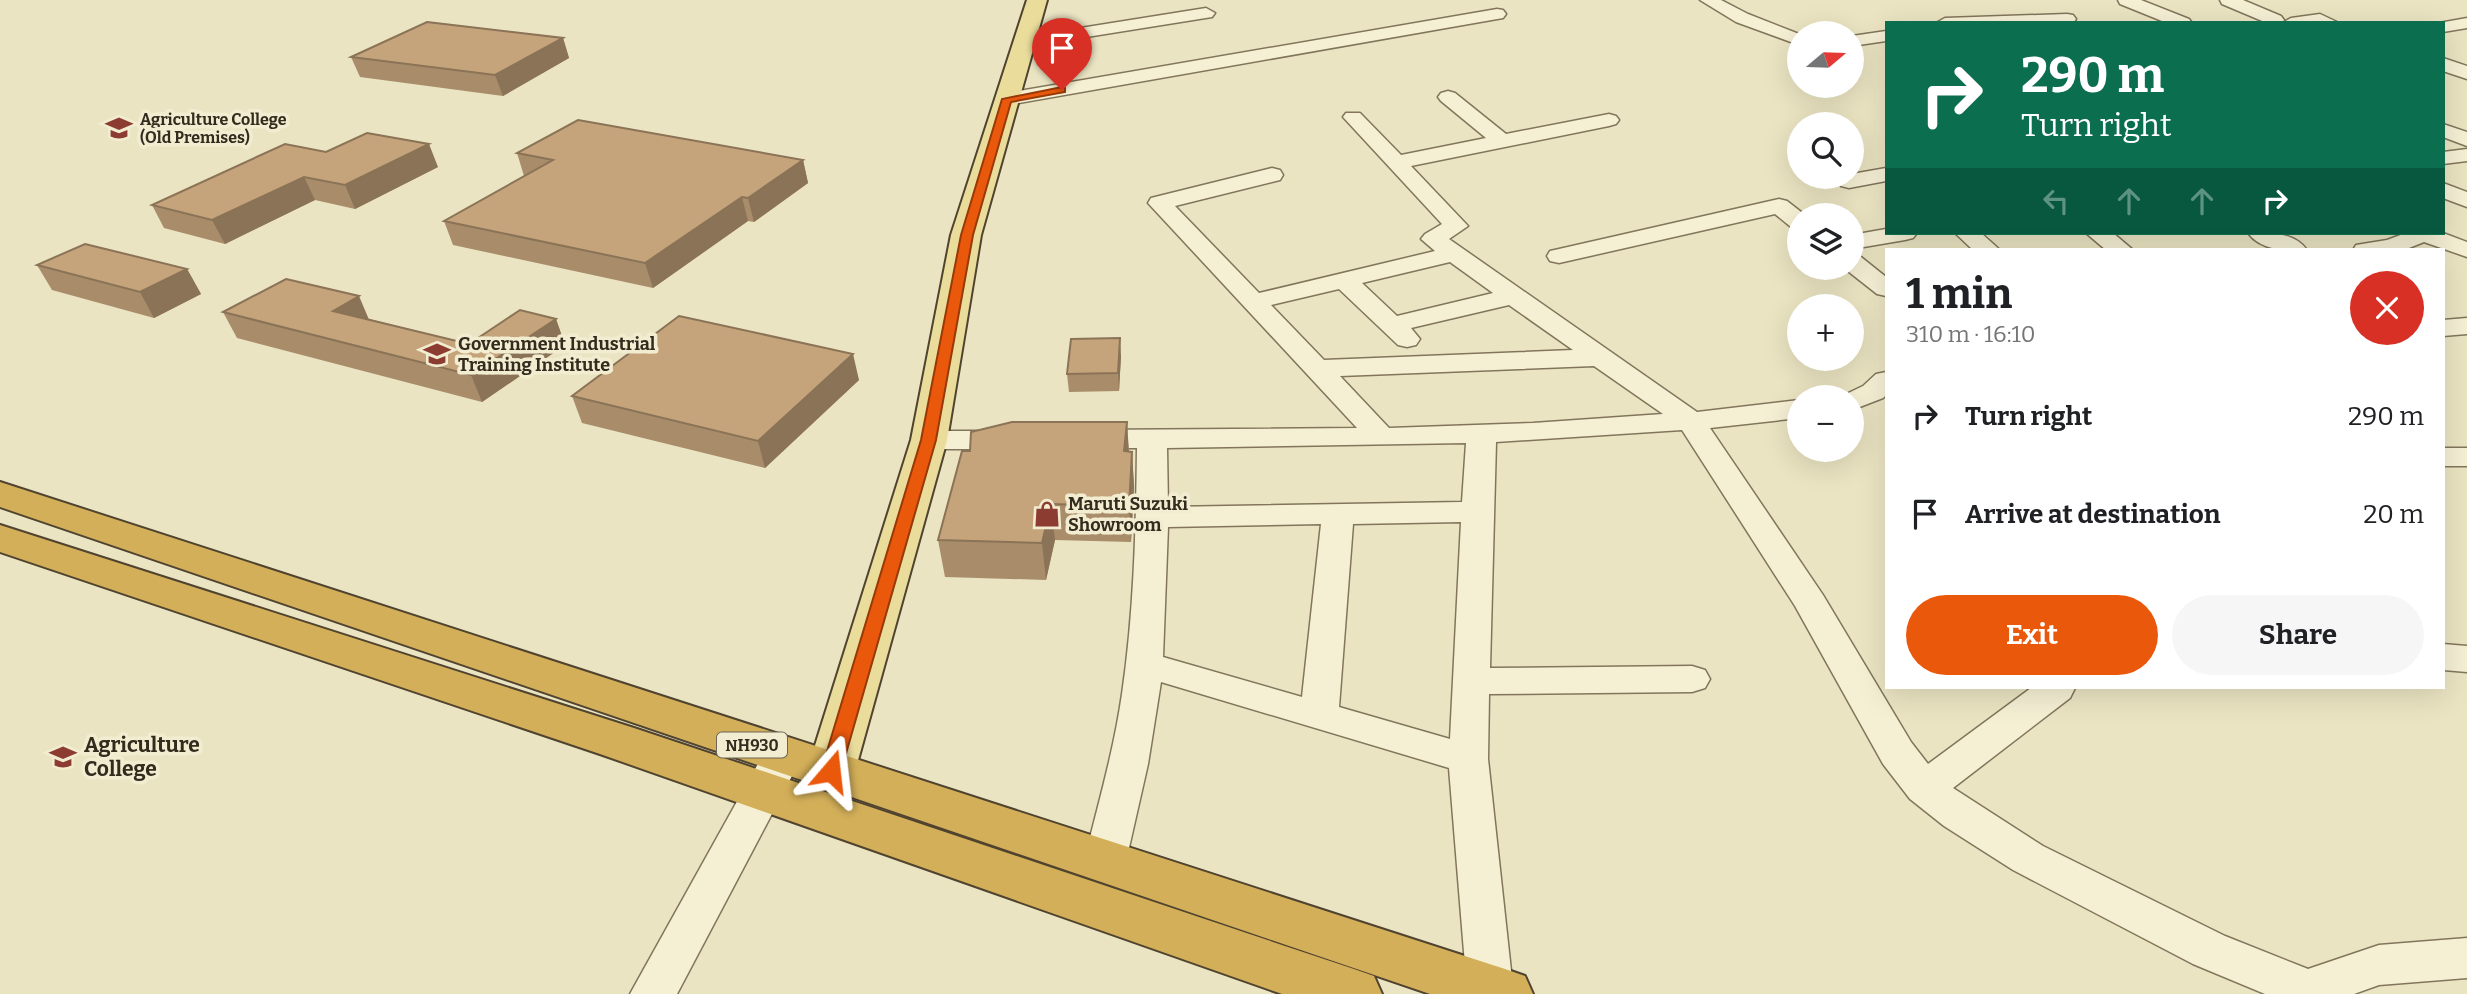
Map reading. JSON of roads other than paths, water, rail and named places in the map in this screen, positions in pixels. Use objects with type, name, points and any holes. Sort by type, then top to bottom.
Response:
[{"type":"highway","name":"NH930","points":[[0,494],[773,773],[1276,981],[1354,994]]},
{"type":"highway","name":"NH930","points":[[0,538],[773,773],[831,771],[1498,991]]},
{"type":"main road","points":[[831,771],[929,440],[967,235],[1037,0]]},
{"type":"street","points":[[1708,0],[1742,18],[1787,35]]},
{"type":"street","points":[[2126,0],[2178,21]]},
{"type":"street","points":[[2228,0],[2280,21]]},
{"type":"street","points":[[2036,4],[2071,21]]},
{"type":"street","points":[[1024,42],[1206,13]]},
{"type":"street","points":[[1007,99],[1497,14]]},
{"type":"street","points":[[2295,21],[2325,21]]},
{"type":"street","points":[[2445,27],[2467,23]]},
{"type":"street","points":[[1864,39],[1885,36]]},
{"type":"street","points":[[1448,97],[1502,141]]},
{"type":"street","points":[[1353,117],[1456,226],[1433,239],[1691,421],[1811,603],[1897,753],[1924,788],[1958,814],[2028,858],[2209,950],[2308,992],[2379,965],[2467,958]]},
{"type":"street","points":[[1396,162],[1609,120]]},
{"type":"street","points":[[2445,131],[2467,139]]},
{"type":"street","points":[[2445,158],[2467,155]]},
{"type":"street","points":[[1272,174],[1159,203],[1380,435]]},
{"type":"street","points":[[1864,178],[1885,175]]},
{"type":"street","points":[[2445,191],[2467,200]]},
{"type":"street","points":[[1559,256],[1779,206],[1787,212]]},
{"type":"street","points":[[1864,240],[1893,235]]},
{"type":"street","points":[[1969,235],[1986,248]]},
{"type":"street","points":[[2101,235],[2118,248]]},
{"type":"street","points":[[2264,235],[2291,248]]},
{"type":"street","points":[[2382,248],[2421,235]]},
{"type":"street","points":[[2427,235],[2467,250]]},
{"type":"street","points":[[1252,302],[1454,254]]},
{"type":"street","points":[[1864,272],[1885,288]]},
{"type":"street","points":[[1344,280],[1432,364]]},
{"type":"street","points":[[1392,326],[1514,296]]},
{"type":"street","points":[[1316,369],[1602,357]]},
{"type":"street","points":[[1864,396],[1873,392],[1885,381]]},
{"type":"street","points":[[1864,402],[1885,407]]},
{"type":"street","points":[[929,440],[1260,439],[1588,429],[1787,410]]},
{"type":"street","points":[[1481,432],[1468,759],[1498,991]]},
{"type":"street","points":[[1105,861],[1136,731],[1154,567],[1152,439]]},
{"type":"street","points":[[2445,457],[2467,457]]},
{"type":"street","points":[[1153,517],[1478,512]]},
{"type":"street","points":[[1319,715],[1338,514]]},
{"type":"street","points":[[2445,657],[2467,659]]},
{"type":"street","points":[[1143,664],[1468,759]]},
{"type":"street","points":[[1472,681],[1692,679]]},
{"type":"street","points":[[1924,788],[2056,689]]},
{"type":"street","points":[[653,994],[773,773]]},
{"type":"place","name":"Agriculture College (Old Premises)","points":[[119,128]]},
{"type":"place","name":"Government Industrial Training Institute","points":[[437,354]]},
{"type":"place","name":"Maruti Suzuki Showroom","points":[[1047,514]]},
{"type":"place","name":"Agriculture College","points":[[63,757]]}]
